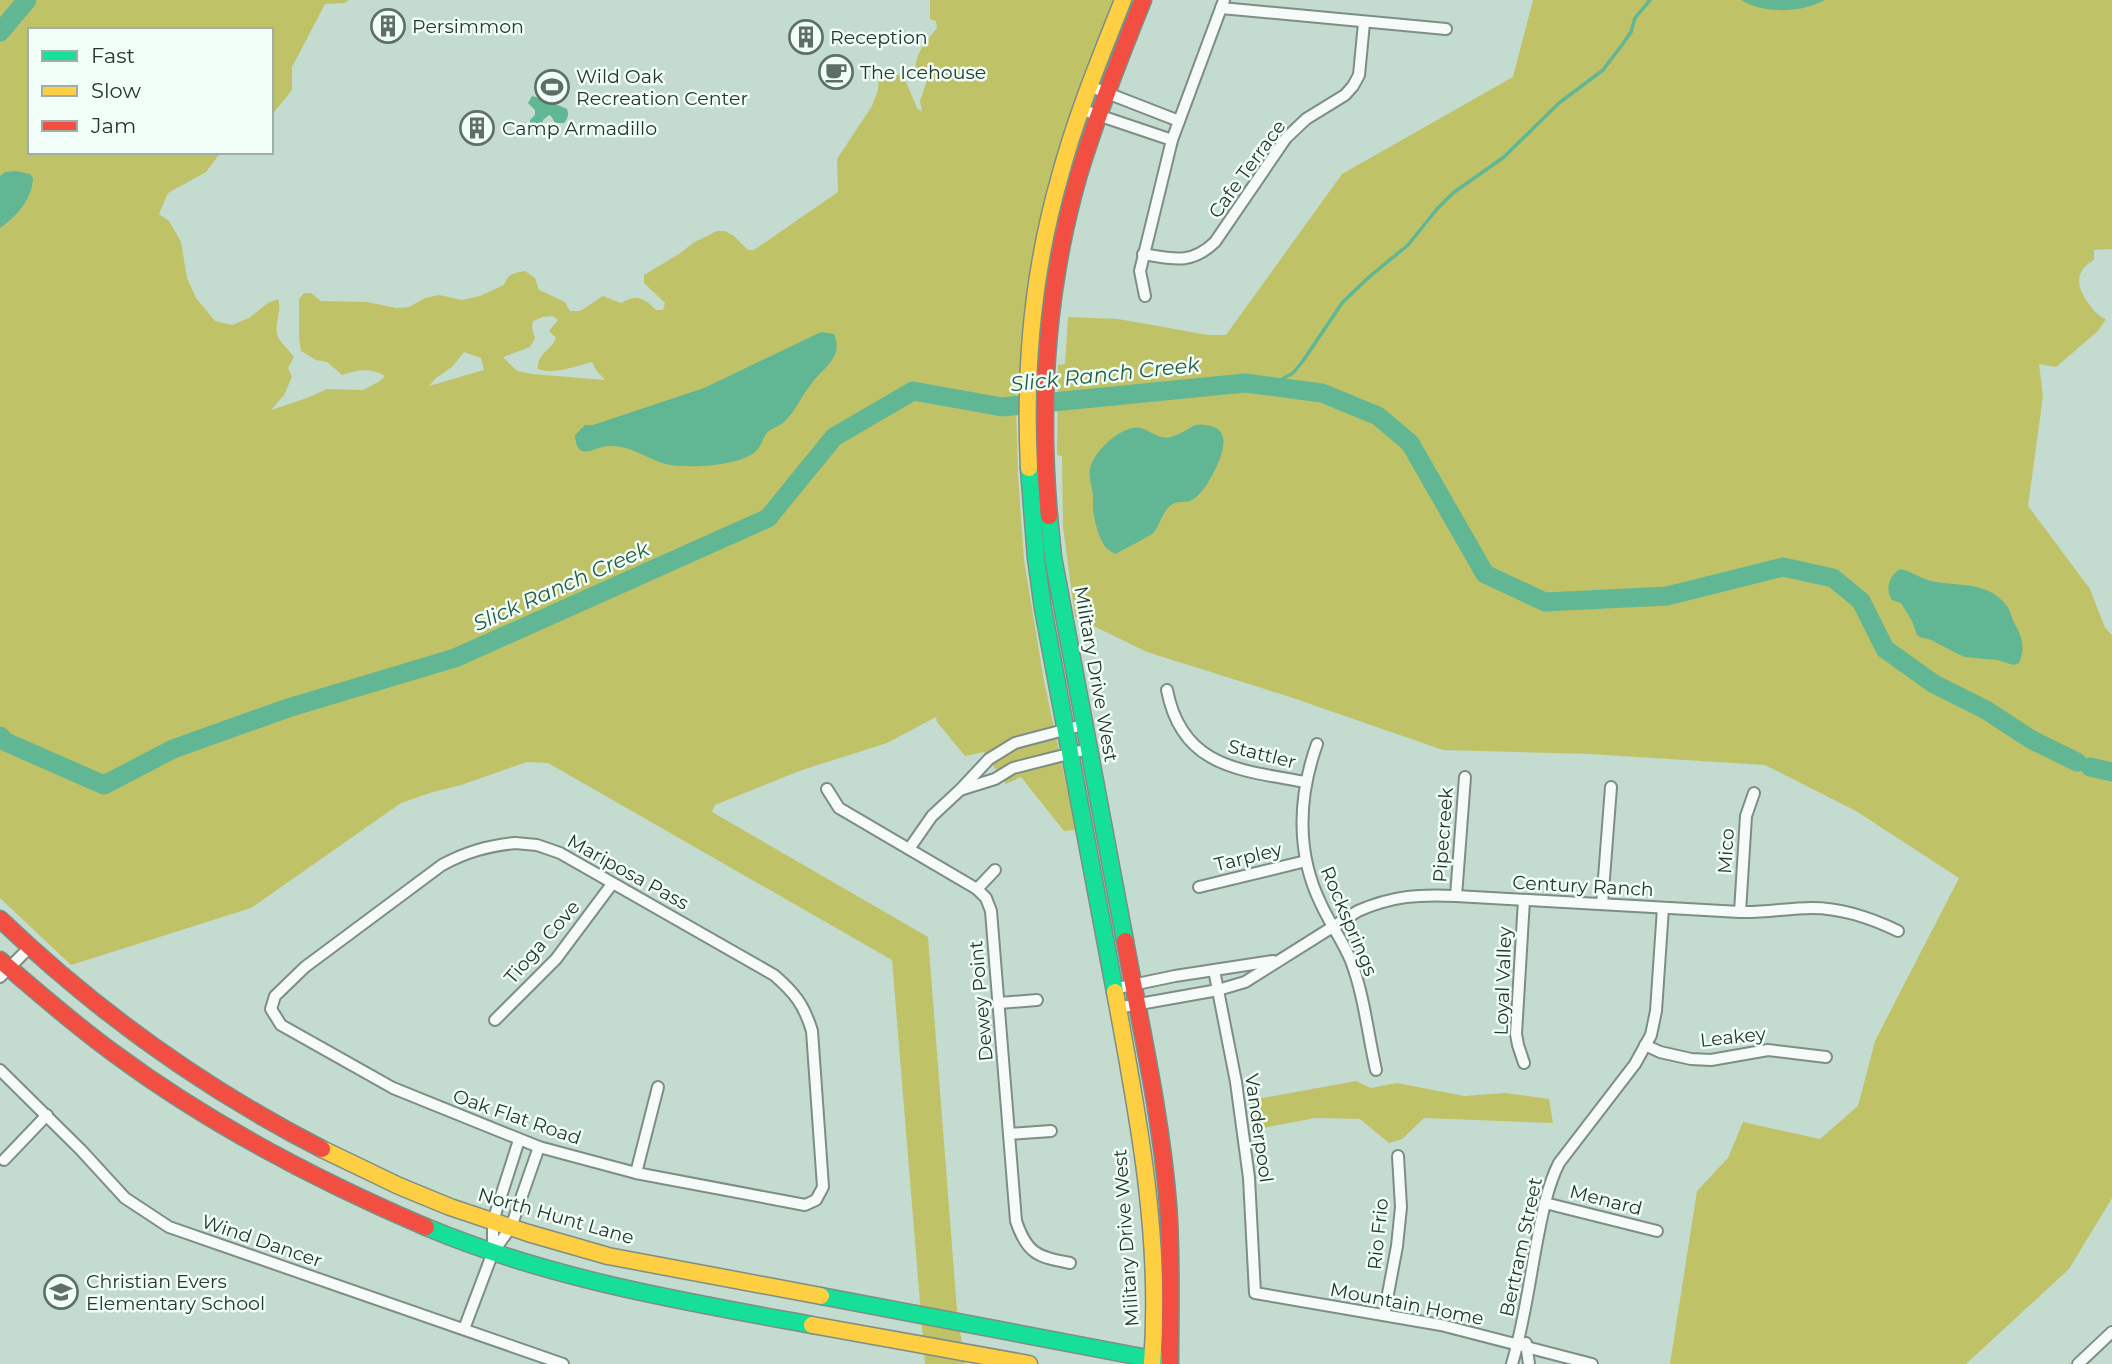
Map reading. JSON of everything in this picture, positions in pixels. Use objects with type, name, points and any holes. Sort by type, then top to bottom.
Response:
[{"type":"main road","name":"Military Drive West","points":[[1123,0],[1080,109],[1045,239],[1033,315],[1027,464],[1038,580],[1138,1117],[1147,1182],[1153,1276],[1152,1361]]},
{"type":"main road","name":"Military Drive West","points":[[1143,0],[1099,116],[1072,201],[1052,301],[1045,404],[1046,465],[1047,506],[1053,557],[1153,1091],[1168,1202],[1173,1363]]},
{"type":"main road","name":"North Hunt Lane","points":[[0,919],[70,984],[209,1085],[367,1171],[453,1208],[608,1256],[1173,1363]]},
{"type":"main road","points":[[3,968],[89,1035],[177,1098],[284,1162],[382,1208],[493,1252],[628,1291],[1029,1364]]},
{"type":"main road","points":[[765,1317],[769,1287]]},
{"type":"street","points":[[1144,296],[1140,271],[1143,254],[1172,140],[1223,4],[1364,23],[1446,29]]},
{"type":"street","name":"Cafe Terrace","points":[[1143,254],[1174,260],[1190,259],[1204,253],[1215,242],[1286,138],[1306,119],[1345,95],[1353,86],[1359,75],[1364,23]]},
{"type":"street","points":[[1089,86],[1179,121]]},
{"type":"street","points":[[1130,127],[1138,106]]},
{"type":"street","points":[[1080,109],[1172,140]]},
{"type":"street","name":"Stattler","points":[[1167,690],[1180,727],[1192,743],[1207,755],[1224,765],[1243,771],[1305,782]]},
{"type":"street","points":[[909,849],[932,816],[961,790],[989,759],[1015,743],[1083,725]]},
{"type":"street","name":"Rocksprings","points":[[1317,744],[1305,782],[1302,826],[1306,861],[1314,889],[1356,977],[1376,1070]]},
{"type":"street","points":[[1004,749],[1013,768]]},
{"type":"street","points":[[961,790],[995,779],[1013,768],[1088,749]]},
{"type":"street","name":"Pipecreek","points":[[1457,896],[1465,777]]},
{"type":"street","points":[[1602,904],[1611,787]]},
{"type":"street","points":[[827,789],[839,808],[977,889],[995,870]]},
{"type":"street","name":"Mico","points":[[1740,912],[1746,816],[1754,793]]},
{"type":"street","name":"Mariposa Pass","points":[[271,1009],[275,996],[305,967],[442,865],[465,853],[489,846],[515,843],[537,845],[560,853],[774,975],[797,996],[813,1031],[823,1187],[816,1200]]},
{"type":"street","name":"Tarpley","points":[[1199,887],[1306,861]]},
{"type":"street","name":"Tioga Cove","points":[[495,1020],[556,959],[612,884]]},
{"type":"street","name":"Dewey Point","points":[[977,889],[986,898],[991,911],[1016,1221],[1022,1240],[1032,1252],[1045,1258],[1070,1263]]},
{"type":"street","name":"Century Ranch","points":[[1117,1008],[1218,990],[1245,982],[1358,911],[1390,899],[1424,894],[1764,913],[1816,908],[1844,911],[1898,931]]},
{"type":"street","name":"Loyal Valley","points":[[1524,900],[1516,1034],[1524,1063]]},
{"type":"street","name":"Bertram Street","points":[[1529,1364],[1522,1346],[1521,1331],[1552,1176],[1559,1163],[1635,1064],[1651,1035],[1656,1011],[1663,908]]},
{"type":"street","points":[[3,968],[30,947]]},
{"type":"street","name":"Century Ranch","points":[[1113,989],[1279,960]]},
{"type":"street","name":"Vanderpool","points":[[1214,970],[1236,1082],[1250,1178],[1255,1293]]},
{"type":"street","points":[[1163,979],[1167,999]]},
{"type":"street","points":[[999,1003],[1037,1000]]},
{"type":"street","name":"Oak Flat Road","points":[[271,1009],[281,1025],[393,1088],[519,1140],[636,1172],[805,1205],[816,1200]]},
{"type":"street","name":"Leakey","points":[[1645,1045],[1660,1052],[1701,1060],[1768,1050],[1826,1057]]},
{"type":"street","name":"Wind Dancer","points":[[0,1070],[47,1115],[125,1198],[169,1227],[563,1364]]},
{"type":"street","points":[[636,1172],[658,1087]]},
{"type":"street","points":[[4,1160],[47,1115]]},
{"type":"street","points":[[1009,1134],[1051,1131]]},
{"type":"street","points":[[493,1252],[493,1221],[519,1140]]},
{"type":"street","points":[[464,1329],[493,1252],[511,1227],[539,1147]]},
{"type":"street","name":"Rio Frio","points":[[1384,1315],[1397,1246],[1401,1207],[1398,1156]]},
{"type":"street","points":[[508,1173],[528,1179]]},
{"type":"street","name":"Menard","points":[[1545,1203],[1657,1231]]},
{"type":"street","name":"Mountain Home","points":[[1255,1293],[1441,1325],[1591,1364]]},
{"type":"street","points":[[2078,1364],[2112,1332]]},
{"type":"street","name":"Bertram Street","points":[[1511,1364],[1522,1346]]},
{"type":"shaded area","points":[[0,0],[349,0],[345,3],[325,4],[292,67],[292,90],[273,114],[273,28],[28,28],[28,154],[220,154],[206,172],[168,193],[159,214],[169,221],[181,242],[187,278],[196,298],[215,321],[232,325],[249,318],[268,303],[278,299],[277,334],[294,357],[288,368],[292,377],[284,395],[271,410],[327,389],[363,390],[385,376],[363,370],[342,375],[327,362],[316,360],[301,351],[299,299],[304,293],[311,293],[321,301],[367,302],[396,308],[409,307],[425,298],[439,295],[462,300],[480,296],[504,285],[512,274],[525,271],[535,278],[539,290],[565,302],[570,311],[580,311],[603,296],[621,303],[640,299],[656,310],[663,310],[665,303],[644,283],[644,275],[693,243],[717,231],[725,231],[748,250],[754,250],[838,192],[837,159],[872,106],[878,90],[879,74],[903,75],[917,108],[922,112],[920,101],[929,74],[916,68],[916,62],[923,46],[937,28],[936,21],[930,19],[930,0],[1114,0],[1075,101],[1053,180],[1037,249],[1026,315],[1016,404],[1024,560],[1044,681],[1076,830],[1064,831],[1021,777],[1006,784],[984,752],[965,756],[937,722],[936,717],[887,743],[802,770],[715,805],[712,812],[928,937],[957,1310],[965,1364],[925,1364],[892,960],[548,763],[527,762],[401,803],[251,908],[71,965],[0,898]],"holes":[[[553,316],[558,320],[549,331],[556,338],[540,359],[538,369],[557,370],[592,362],[605,380],[517,371],[503,357],[530,347],[535,338],[533,321]],[[464,352],[481,358],[484,370],[429,386],[452,367]]]},
{"type":"shaded area","points":[[1533,0],[2112,0],[2112,249],[2094,250],[2094,260],[2083,269],[2079,280],[2085,298],[2096,313],[2106,319],[2098,331],[2056,367],[2039,364],[2043,396],[2028,506],[2090,589],[2105,628],[2112,635],[2112,1198],[2069,1269],[1966,1364],[1670,1364],[1697,1191],[1728,1158],[1743,1122],[1820,1139],[1858,1106],[1875,1041],[1959,878],[1856,811],[1765,765],[1589,754],[1443,750],[1290,697],[1147,652],[1075,617],[1063,527],[1062,456],[1057,455],[1058,365],[1065,364],[1068,317],[1118,319],[1208,335],[1226,335],[1342,174],[1513,77]]},
{"type":"shaded area","points":[[1741,0],[1825,0],[1805,7],[1772,10]]},
{"type":"shaded area","points":[[549,94],[554,96],[553,103],[567,109],[567,118],[564,123],[555,123],[549,115],[543,120],[542,127],[535,129],[530,120],[535,115],[535,110],[528,103],[532,96],[547,100]]},
{"type":"shaded area","points":[[5,172],[30,174],[33,178],[32,186],[22,206],[0,228],[0,176]]},
{"type":"shaded area","points":[[821,332],[834,334],[835,355],[788,418],[768,432],[757,450],[747,457],[715,465],[680,466],[618,446],[583,451],[576,444],[575,435],[585,425],[593,425],[704,388]]},
{"type":"shaded area","points":[[1195,425],[1216,428],[1223,438],[1221,454],[1207,484],[1192,500],[1172,504],[1151,535],[1115,554],[1111,552],[1101,539],[1094,517],[1090,473],[1092,462],[1102,448],[1125,430],[1141,428],[1167,438]]},
{"type":"shaded area","points":[[1900,569],[1931,581],[1981,588],[1999,598],[2008,608],[2020,635],[2023,649],[2019,663],[2013,665],[1998,660],[1964,657],[1917,635],[1901,603],[1892,600],[1889,592],[1891,579]]},
{"type":"shaded area","points":[[1356,1081],[1371,1088],[1397,1083],[1464,1096],[1505,1093],[1549,1099],[1553,1123],[1424,1118],[1402,1139],[1389,1143],[1360,1119],[1315,1118],[1257,1129],[1252,1100]]},
{"type":"waterway","points":[[0,32],[27,0]]},
{"type":"waterway","points":[[1270,386],[1293,373],[1342,303],[1408,245],[1453,193],[1504,157],[1559,103],[1603,70],[1631,32],[1635,18],[1650,0]]},
{"type":"waterway","name":"Slick Ranch Creek","points":[[0,736],[6,742],[104,785],[173,749],[288,708],[455,658],[768,518],[834,437],[913,391],[1002,407],[1245,383],[1322,393],[1378,416],[1410,443],[1485,574],[1545,602],[1667,596],[1783,567],[1833,578],[1861,601],[1885,649],[1934,684],[1986,710],[2032,740],[2077,762]]},
{"type":"waterway","name":"Slick Ranch Creek","points":[[2090,767],[2112,772]]},
{"type":"traffic: fast","points":[[1029,468],[1043,609],[1115,992]]},
{"type":"traffic: fast","points":[[1049,516],[1053,557],[1125,941]]},
{"type":"traffic: fast","points":[[426,1227],[520,1261],[568,1275],[812,1325]]},
{"type":"traffic: fast","points":[[821,1296],[1163,1361]]},
{"type":"traffic: slow","points":[[1029,468],[1029,358],[1043,248],[1073,131],[1123,0]]},
{"type":"traffic: slow","points":[[1115,992],[1132,1084],[1151,1224],[1154,1270],[1152,1364]]},
{"type":"traffic: slow","points":[[322,1149],[450,1207],[528,1233],[608,1256],[821,1296]]},
{"type":"traffic: slow","points":[[812,1325],[1029,1364]]},
{"type":"traffic: jam","points":[[1049,516],[1046,387],[1048,344],[1059,258],[1086,152],[1143,0]]},
{"type":"traffic: jam","points":[[0,919],[74,985],[152,1046],[235,1100],[322,1149]]},
{"type":"traffic: jam","points":[[1125,941],[1150,1072],[1165,1171],[1170,1244],[1170,1364]]},
{"type":"traffic: jam","points":[[0,960],[100,1043],[151,1080],[227,1128],[344,1190],[426,1227]]},
{"type":"place","name":"Persimmon","points":[[388,26]]},
{"type":"place","name":"Reception","points":[[806,37]]},
{"type":"place","name":"The Icehouse","points":[[836,72]]},
{"type":"place","name":"Wild Oak Recreation Center","points":[[552,87]]},
{"type":"place","name":"Camp Armadillo","points":[[477,128]]},
{"type":"place","name":"Christian Evers Elementary School","points":[[61,1292]]}]
